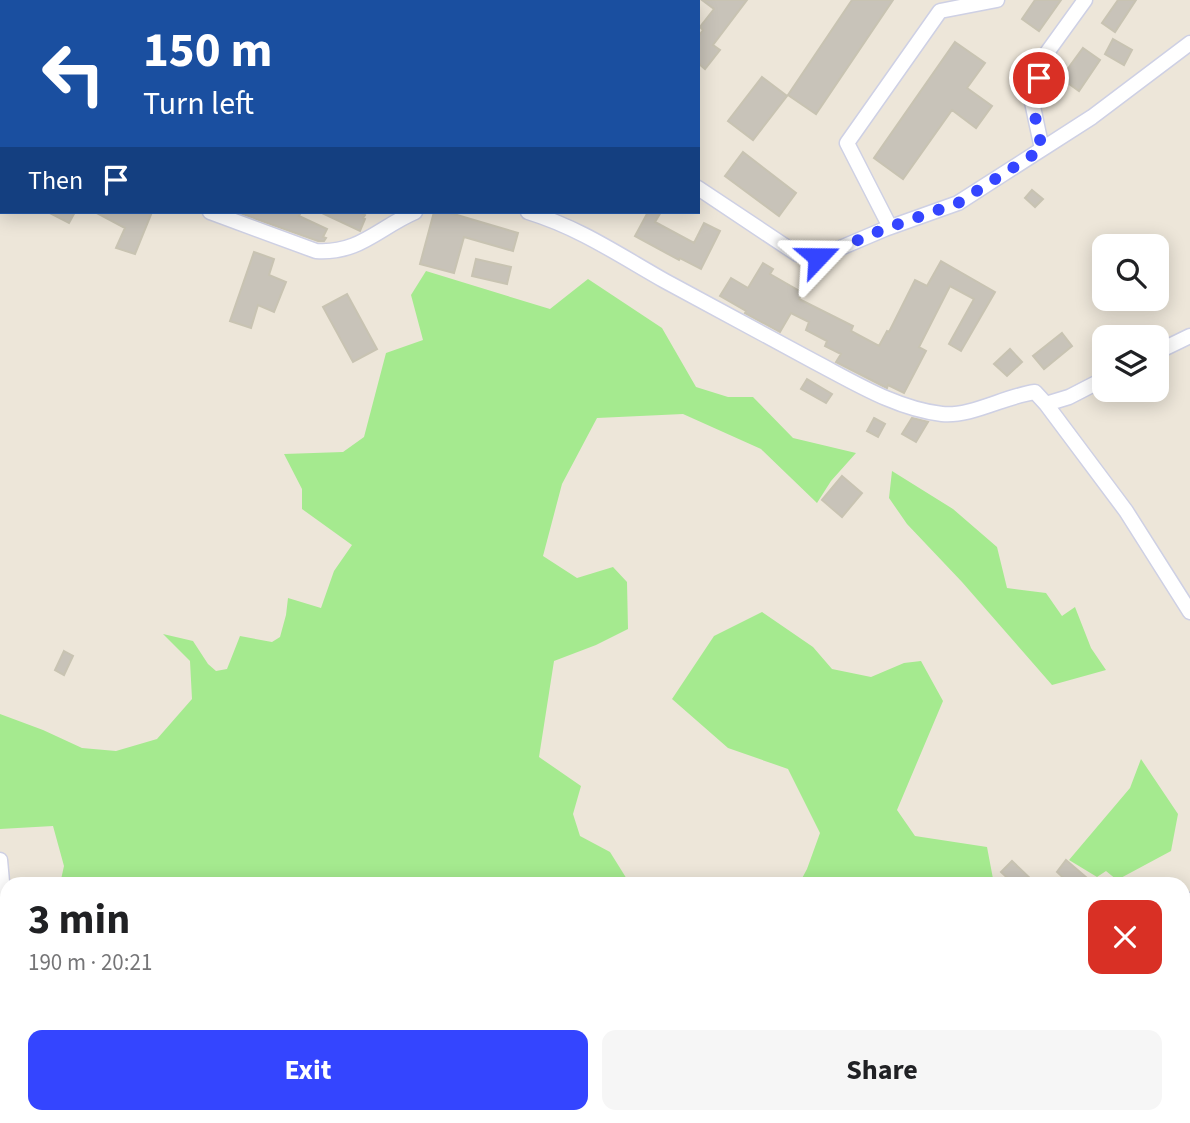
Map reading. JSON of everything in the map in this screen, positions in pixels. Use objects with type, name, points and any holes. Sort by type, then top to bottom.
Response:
[{"type":"street","points":[[890,227],[847,143],[940,11],[997,0]]},
{"type":"street","points":[[1042,149],[1032,102],[1046,54],[1085,0]]},
{"type":"street","points":[[700,189],[796,254],[818,257],[958,203],[1092,117],[1190,43]]},
{"type":"street","points":[[215,214],[316,251],[331,252],[353,247],[393,215]]},
{"type":"street","points":[[534,214],[596,239],[663,280],[906,407],[945,415],[982,408],[1020,394],[1035,392],[1126,511],[1190,612]]},
{"type":"street","points":[[1169,346],[1190,336]]},
{"type":"street","points":[[1046,404],[1069,397],[1092,385]]},
{"type":"green space","points":[[426,271],[550,309],[588,279],[662,328],[696,387],[728,397],[753,397],[793,438],[856,453],[831,481],[817,503],[761,449],[683,414],[597,418],[562,484],[543,556],[577,578],[613,567],[627,582],[628,629],[554,661],[539,757],[581,786],[573,814],[580,836],[610,852],[626,877],[62,877],[64,866],[53,826],[0,829],[0,714],[82,748],[116,751],[157,739],[192,699],[190,661],[163,634],[193,641],[216,671],[227,669],[240,636],[272,642],[280,637],[288,598],[321,608],[334,571],[352,545],[302,509],[302,489],[284,454],[343,452],[364,437],[386,353],[423,340],[411,295]]},
{"type":"green space","points":[[892,471],[953,509],[997,547],[1007,588],[1046,593],[1062,616],[1075,607],[1091,648],[1106,670],[1052,685],[907,524],[889,498]]},
{"type":"green space","points":[[762,612],[813,647],[832,669],[871,677],[904,663],[921,661],[943,701],[897,810],[915,836],[987,847],[993,877],[803,877],[820,833],[788,769],[728,748],[672,699],[714,636]]},
{"type":"green space","points":[[1141,759],[1178,814],[1171,851],[1123,877],[1113,877],[1106,871],[1097,877],[1069,860],[1130,788]]},
{"type":"building","points":[[702,0],[747,0],[713,45],[720,50],[705,69],[700,65],[700,34],[703,30],[700,27],[714,9]]},
{"type":"building","points":[[852,0],[893,0],[816,114],[788,95]]},
{"type":"building","points":[[1035,0],[1061,0],[1039,31],[1022,19]]},
{"type":"building","points":[[1118,0],[1136,0],[1115,32],[1102,23]]},
{"type":"building","points":[[1113,39],[1132,50],[1124,65],[1105,54]]},
{"type":"building","points":[[955,42],[985,63],[967,88],[992,106],[976,128],[952,110],[903,179],[874,158]]},
{"type":"building","points":[[1083,48],[1100,60],[1079,91],[1061,78]]},
{"type":"building","points":[[762,77],[787,96],[753,140],[728,121]]},
{"type":"building","points":[[743,152],[796,193],[779,216],[725,176]]},
{"type":"building","points":[[1032,190],[1043,199],[1035,207],[1025,198]]},
{"type":"building","points":[[52,214],[74,214],[69,223]]},
{"type":"building","points":[[99,214],[151,214],[135,254],[116,248],[125,228]]},
{"type":"building","points":[[243,214],[300,214],[299,216],[327,229],[324,241]]},
{"type":"building","points":[[324,214],[363,214],[365,219],[360,231]]},
{"type":"building","points":[[433,214],[454,214],[518,233],[513,251],[464,237],[454,273],[420,264]]},
{"type":"building","points":[[647,214],[660,214],[655,222],[694,243],[704,223],[720,231],[701,269],[635,236]]},
{"type":"building","points":[[254,252],[274,259],[269,275],[286,282],[274,312],[258,305],[251,328],[230,321]]},
{"type":"building","points":[[476,259],[511,267],[507,284],[472,276]]},
{"type":"building","points":[[941,261],[995,292],[961,351],[949,344],[974,299],[950,286],[919,347],[926,351],[904,393],[888,385],[887,388],[836,362],[841,354],[825,346],[827,341],[806,330],[809,322],[791,313],[780,332],[720,296],[731,278],[748,288],[763,263],[773,269],[770,274],[803,293],[799,299],[853,326],[851,331],[879,346],[915,280],[927,286]]},
{"type":"building","points":[[347,294],[377,349],[353,362],[323,307]]},
{"type":"building","points":[[1062,333],[1072,346],[1044,369],[1033,356]]},
{"type":"building","points":[[1010,349],[1022,362],[1007,376],[994,364]]},
{"type":"building","points":[[807,379],[832,394],[826,403],[801,389]]},
{"type":"building","points":[[874,418],[885,424],[878,437],[867,431]]},
{"type":"building","points":[[912,418],[928,422],[916,442],[902,434]]},
{"type":"building","points":[[842,476],[862,493],[842,517],[822,500]]},
{"type":"building","points":[[64,651],[73,656],[64,675],[55,670]]},
{"type":"building","points":[[1066,860],[1086,877],[1062,877],[1057,872]]},
{"type":"building","points":[[1012,861],[1029,877],[1006,877],[1001,872]]},
{"type":"route","points":[[818,257],[884,229],[958,203],[1042,149],[1032,102],[1039,78]]}]
